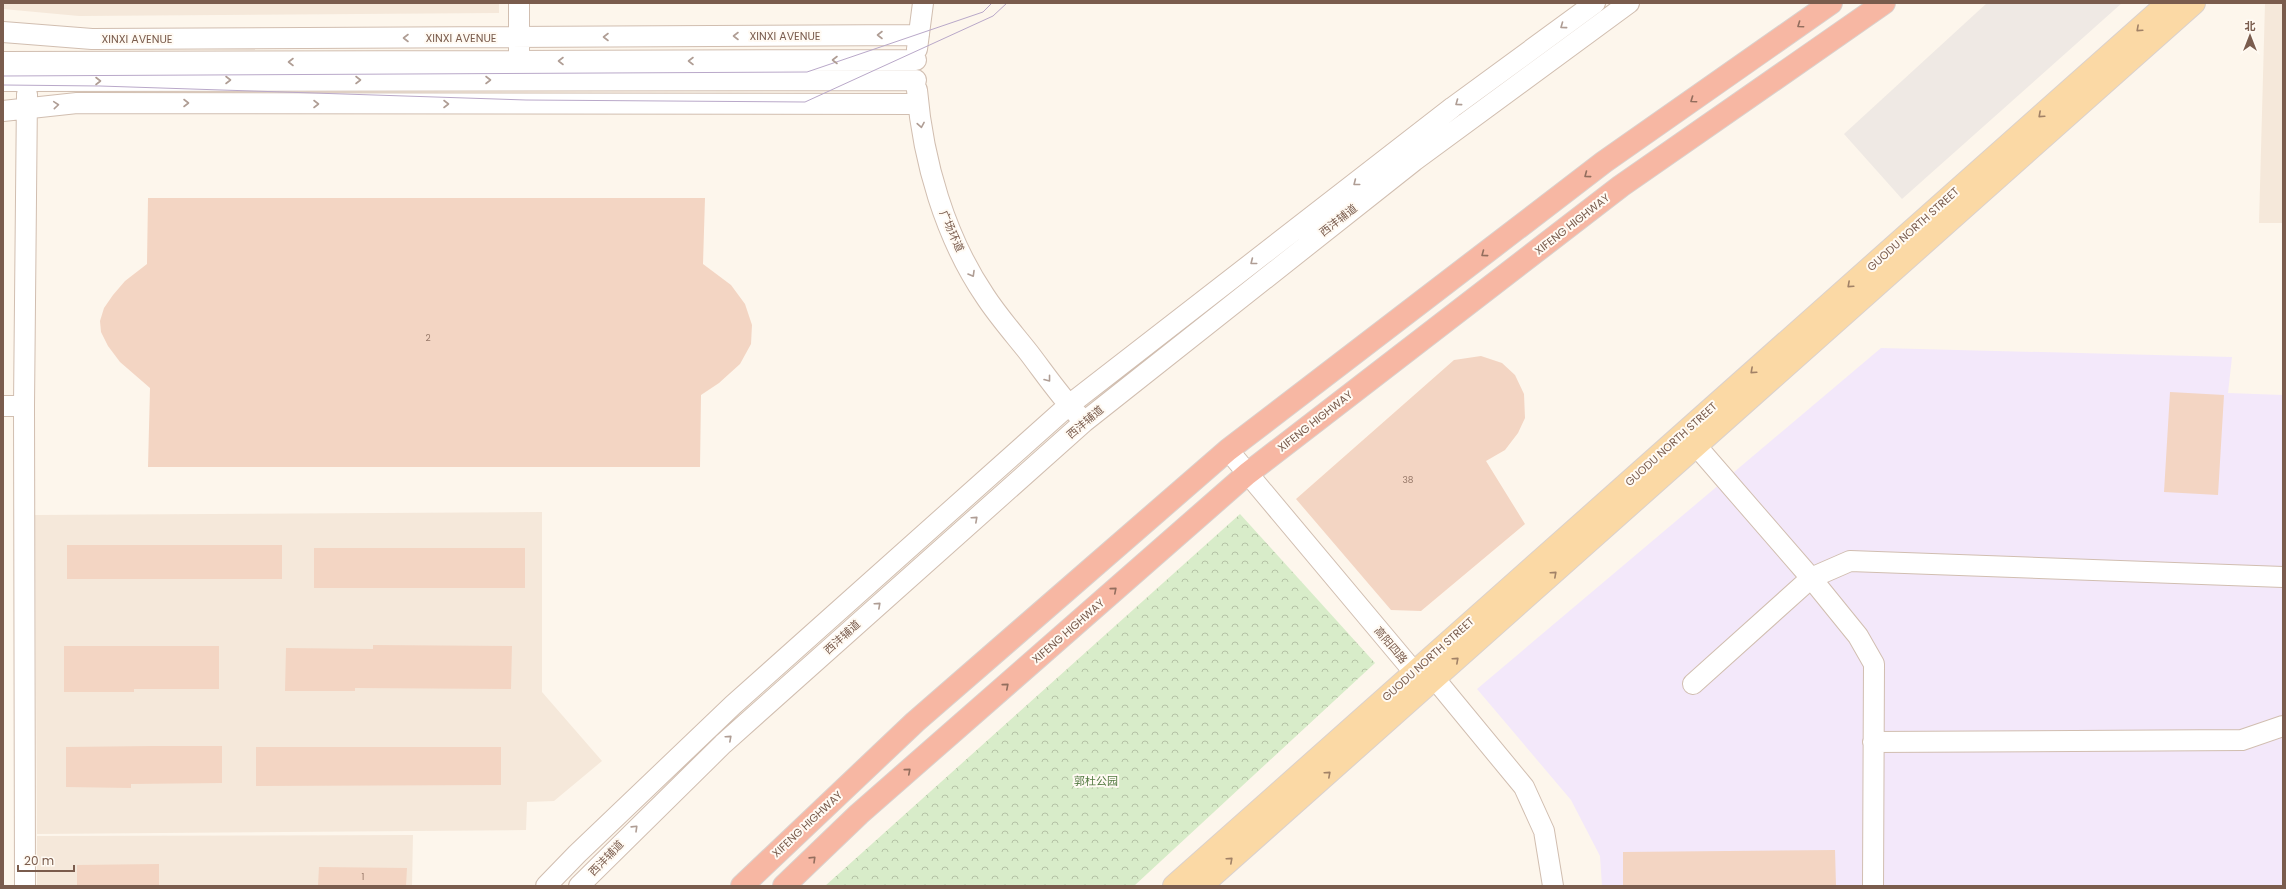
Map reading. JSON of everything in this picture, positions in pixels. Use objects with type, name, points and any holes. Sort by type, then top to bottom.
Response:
[{"type":"highway","name":"XIFENG HIGHWAY","points":[[742,886],[915,722],[1228,450],[1604,162],[1832,3]]},
{"type":"highway","name":"XIFENG HIGHWAY","points":[[784,886],[859,814],[1247,474],[1621,186],[1884,3]]},
{"type":"main road","name":"GUODU NORTH STREET","points":[[1201,886],[1435,679],[1690,439],[2168,3]]},
{"type":"main road","name":"GUODU NORTH STREET","points":[[1174,886],[1414,672],[1690,439],[2194,3]]},
{"type":"street","points":[[519,3],[519,71]]},
{"type":"street","name":"广场环道","points":[[923,3],[916,60],[918,104],[928,163],[940,204],[965,261],[984,295],[1069,405],[1084,422]]},
{"type":"street","name":"西沣辅道","points":[[546,886],[577,854],[733,705],[1069,405],[1453,107],[1595,3]]},
{"type":"street","name":"西沣辅道","points":[[579,886],[723,744],[1084,422],[1414,161],[1629,3]]},
{"type":"street","name":"XINXI AVENUE","points":[[3,32],[92,39],[918,35]]},
{"type":"street","name":"XINXI AVENUE","points":[[519,71],[916,60]]},
{"type":"street","name":"XINXI AVENUE","points":[[3,62],[27,72]]},
{"type":"street","name":"XINXI AVENUE","points":[[3,81],[27,72],[519,71],[916,80]]},
{"type":"street","points":[[25,886],[24,406],[27,72]]},
{"type":"street","points":[[3,111],[77,103],[918,104]]},
{"type":"street","points":[[3,406],[24,406]]},
{"type":"street","points":[[1690,439],[1811,578],[1858,636],[1874,664],[1873,886]]},
{"type":"street","name":"高阳四路","points":[[1228,450],[1414,672],[1435,679]]},
{"type":"street","points":[[1693,684],[1811,578],[1850,561],[2283,577]]},
{"type":"street","points":[[1435,679],[1524,787],[1544,831],[1553,886]]},
{"type":"street","points":[[1873,742],[2242,740],[2283,726]]},
{"type":"shaded area","points":[[3,3],[499,3],[499,13],[79,16],[3,9]]},
{"type":"shaded area","points":[[1987,3],[2122,3],[1902,199],[1844,134]]},
{"type":"shaded area","points":[[2265,3],[2283,3],[2283,223],[2259,223]]},
{"type":"shaded area","points":[[1881,348],[2232,357],[2228,393],[2283,395],[2283,886],[1602,886],[1600,856],[1571,800],[1477,689]]},
{"type":"shaded area","points":[[542,512],[542,692],[602,761],[554,801],[527,802],[526,830],[37,834],[35,515]]},
{"type":"shaded area","points":[[413,835],[412,886],[37,886],[37,836]]},
{"type":"green space","name":"郭杜公园","points":[[1240,514],[1375,663],[1134,886],[825,886]]},
{"type":"building","points":[[148,198],[705,198],[703,264],[731,285],[745,304],[752,325],[751,344],[740,364],[719,383],[701,395],[700,467],[148,467],[150,388],[120,362],[108,346],[101,332],[100,321],[104,308],[113,295],[125,281],[147,264]]},
{"type":"building","points":[[1481,356],[1502,363],[1515,375],[1524,394],[1525,418],[1518,433],[1505,450],[1486,461],[1525,524],[1421,611],[1391,610],[1296,499],[1454,360]]},
{"type":"building","points":[[2170,392],[2224,395],[2218,495],[2164,492]]},
{"type":"building","points":[[67,545],[282,545],[282,579],[67,579]]},
{"type":"building","points":[[314,548],[525,548],[525,588],[314,588]]},
{"type":"building","points":[[373,645],[512,646],[511,689],[355,688],[355,691],[285,691],[286,648],[373,649]]},
{"type":"building","points":[[64,646],[219,646],[219,689],[134,689],[134,692],[64,692]]},
{"type":"building","points":[[222,746],[222,783],[131,784],[131,788],[66,787],[66,747]]},
{"type":"building","points":[[256,747],[501,747],[501,785],[256,786]]},
{"type":"building","points":[[1835,850],[1836,886],[1623,886],[1623,852]]},
{"type":"building","points":[[159,864],[159,886],[77,886],[77,865]]},
{"type":"building","points":[[319,867],[407,868],[406,886],[318,886]]},
{"type":"tram line","points":[[3,76],[807,72],[983,12],[992,3]]},
{"type":"tram line","points":[[3,85],[100,86],[526,100],[805,102],[993,16],[1007,3]]}]
